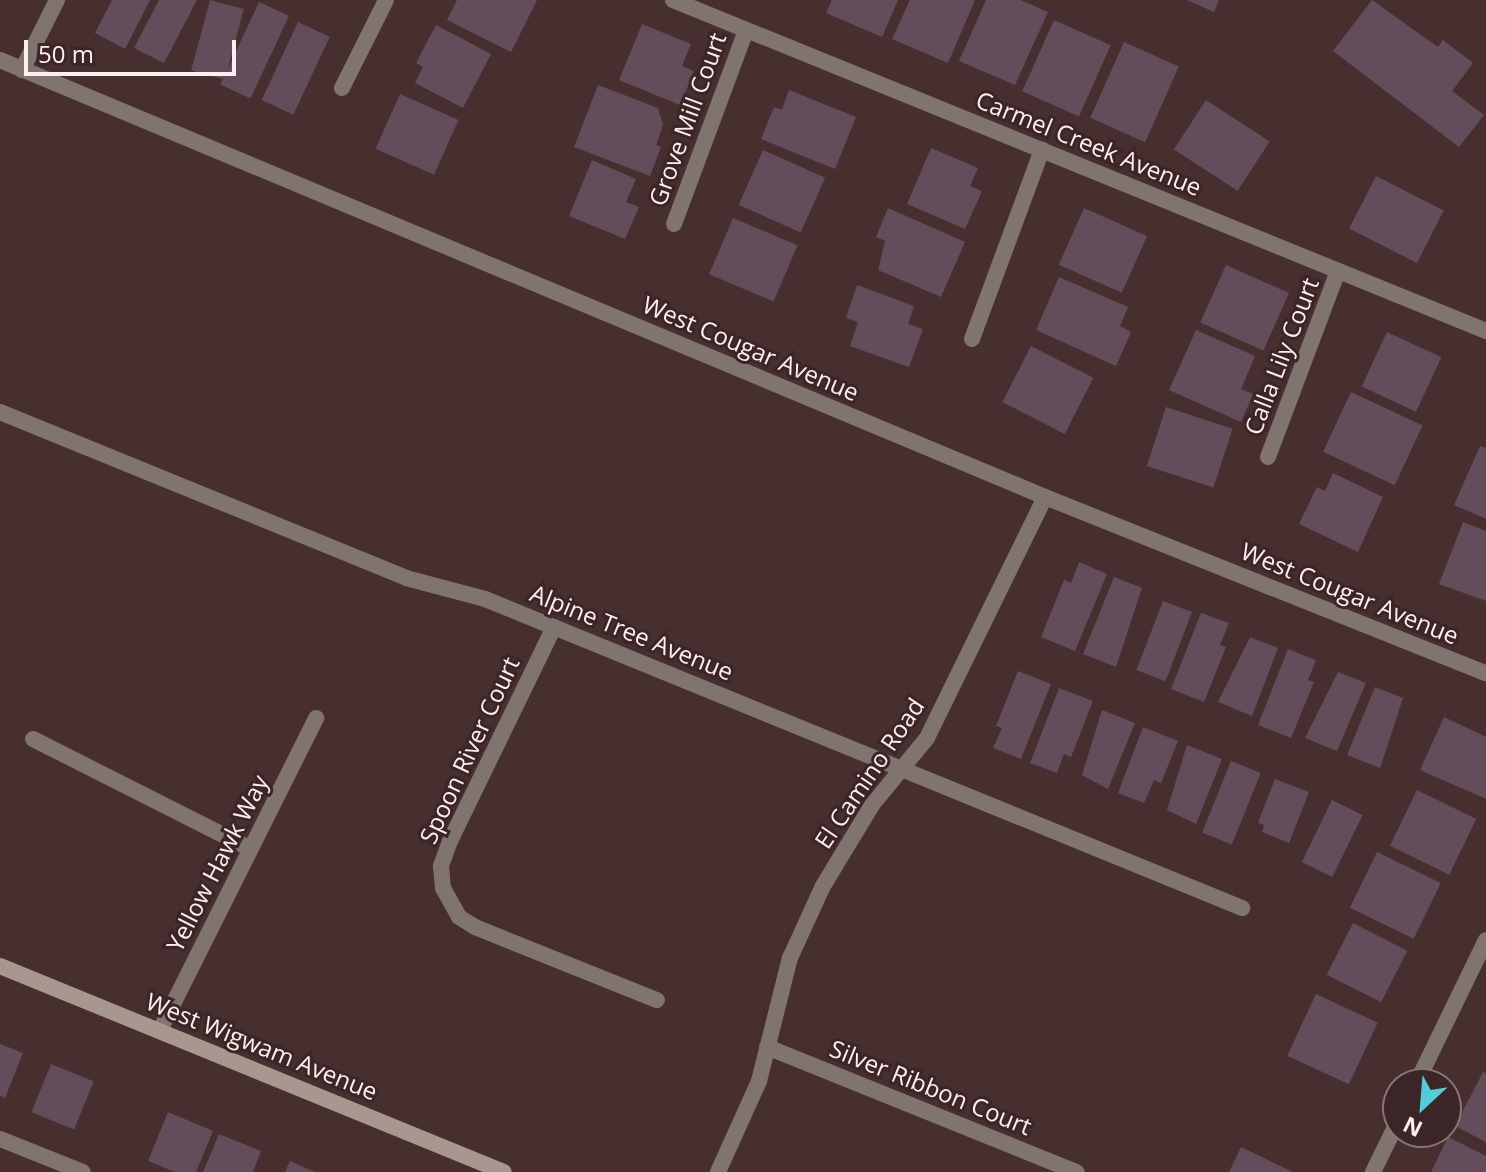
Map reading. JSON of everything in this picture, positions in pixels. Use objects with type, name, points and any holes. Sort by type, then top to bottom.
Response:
[{"type":"street","points":[[22,70],[57,0]]},
{"type":"street","points":[[342,88],[386,0]]},
{"type":"street","name":"Carmel Creek Avenue","points":[[673,0],[1486,331]]},
{"type":"street","name":"Grove Mill Court","points":[[674,224],[746,30]]},
{"type":"street","name":"West Cougar Avenue","points":[[0,60],[1045,497],[1486,673]]},
{"type":"street","points":[[972,339],[1042,150]]},
{"type":"street","name":"Calla Lily Court","points":[[1268,457],[1338,271]]},
{"type":"street","name":"Alpine Tree Avenue","points":[[0,412],[406,578],[485,599],[1242,908]]},
{"type":"street","name":"El Camino Road","points":[[718,1172],[759,1081],[790,958],[823,886],[872,805],[927,738],[1045,497]]},
{"type":"street","name":"Spoon River Court","points":[[554,627],[450,841],[441,866],[443,888],[459,917],[475,927],[657,1000]]},
{"type":"street","name":"Yellow Hawk Way","points":[[160,1030],[316,718]]},
{"type":"street","points":[[33,739],[251,849]]},
{"type":"street","points":[[1424,1068],[1486,940]]},
{"type":"street","name":"West Wigwam Avenue","points":[[0,966],[504,1172]]},
{"type":"street","name":"Silver Ribbon Court","points":[[767,1047],[1077,1172]]},
{"type":"street","points":[[0,1139],[83,1172]]},
{"type":"street","points":[[1373,1172],[1385,1148]]},
{"type":"building","points":[[112,0],[150,0],[125,49],[95,33]]},
{"type":"building","points":[[159,0],[197,0],[164,63],[134,48]]},
{"type":"building","points":[[210,0],[244,9],[225,80],[191,71]]},
{"type":"building","points":[[457,0],[537,0],[511,52],[447,20]]},
{"type":"building","points":[[832,0],[898,0],[882,37],[826,13]]},
{"type":"building","points":[[910,0],[975,0],[948,63],[892,39]]},
{"type":"building","points":[[986,0],[1021,0],[1048,12],[1015,85],[959,61]]},
{"type":"building","points":[[1187,0],[1219,0],[1214,12]]},
{"type":"building","points":[[1372,0],[1438,47],[1443,40],[1473,63],[1452,91],[1484,115],[1459,147],[1333,51]]},
{"type":"building","points":[[259,2],[289,16],[250,98],[221,84]]},
{"type":"building","points":[[1054,20],[1111,45],[1079,116],[1022,91]]},
{"type":"building","points":[[298,22],[330,37],[293,115],[262,100]]},
{"type":"building","points":[[642,24],[691,44],[682,66],[694,71],[680,105],[619,80]]},
{"type":"building","points":[[436,25],[491,54],[463,108],[415,83],[423,67],[416,63]]},
{"type":"building","points":[[1124,42],[1179,66],[1145,142],[1090,118]]},
{"type":"building","points":[[598,85],[658,108],[663,125],[656,145],[661,147],[650,176],[574,147]]},
{"type":"building","points":[[789,90],[856,117],[835,169],[761,139],[774,107],[782,110]]},
{"type":"building","points":[[400,94],[458,120],[434,175],[376,149]]},
{"type":"building","points":[[1206,100],[1270,141],[1238,191],[1174,149]]},
{"type":"building","points":[[931,148],[978,168],[970,186],[982,191],[965,229],[907,204]]},
{"type":"building","points":[[763,150],[825,178],[801,232],[739,205]]},
{"type":"building","points":[[592,160],[636,179],[626,202],[639,207],[625,239],[569,216]]},
{"type":"building","points":[[1376,176],[1444,211],[1417,263],[1349,229]]},
{"type":"building","points":[[888,208],[965,242],[941,297],[878,270],[885,241],[876,237]]},
{"type":"building","points":[[1084,208],[1147,236],[1122,293],[1059,265]]},
{"type":"building","points":[[733,218],[797,245],[774,302],[709,274]]},
{"type":"building","points":[[1226,265],[1289,293],[1263,351],[1200,323]]},
{"type":"building","points":[[1059,277],[1128,307],[1120,326],[1131,332],[1116,366],[1036,330]]},
{"type":"building","points":[[857,285],[914,306],[908,324],[923,329],[909,367],[850,346],[858,322],[846,318]]},
{"type":"building","points":[[1196,330],[1255,356],[1241,389],[1253,394],[1241,422],[1169,390]]},
{"type":"building","points":[[1387,332],[1441,357],[1416,412],[1362,386]]},
{"type":"building","points":[[1031,346],[1093,378],[1065,434],[1002,402]]},
{"type":"building","points":[[1351,392],[1423,425],[1395,485],[1323,452]]},
{"type":"building","points":[[1166,407],[1233,429],[1213,488],[1147,466]]},
{"type":"building","points":[[1480,446],[1486,448],[1486,519],[1454,505]]},
{"type":"building","points":[[1333,473],[1383,497],[1358,552],[1299,524],[1317,487],[1325,491]]},
{"type":"building","points":[[1463,522],[1486,531],[1486,601],[1439,584]]},
{"type":"building","points":[[1079,562],[1107,574],[1075,651],[1041,637],[1064,580],[1071,583]]},
{"type":"building","points":[[1114,577],[1142,588],[1116,667],[1083,654]]},
{"type":"building","points":[[1163,601],[1192,612],[1165,681],[1136,670]]},
{"type":"building","points":[[1201,613],[1229,623],[1220,645],[1226,647],[1204,702],[1171,689]]},
{"type":"building","points":[[1250,637],[1278,648],[1252,716],[1218,702]]},
{"type":"building","points":[[1288,649],[1316,660],[1308,680],[1314,682],[1291,738],[1258,725]]},
{"type":"building","points":[[1018,671],[1051,684],[1021,759],[993,748],[1002,728],[996,726]]},
{"type":"building","points":[[1338,672],[1366,683],[1337,751],[1305,738]]},
{"type":"building","points":[[1375,687],[1403,698],[1380,768],[1347,755]]},
{"type":"building","points":[[1059,688],[1093,701],[1071,757],[1064,754],[1057,773],[1030,763]]},
{"type":"building","points":[[1102,710],[1135,723],[1108,789],[1082,775]]},
{"type":"building","points":[[1444,717],[1486,737],[1486,799],[1420,770]]},
{"type":"building","points":[[1143,727],[1178,741],[1161,783],[1154,780],[1144,803],[1118,793]]},
{"type":"building","points":[[1187,745],[1222,759],[1196,824],[1167,810]]},
{"type":"building","points":[[1231,761],[1261,773],[1232,844],[1202,832]]},
{"type":"building","points":[[1275,779],[1309,792],[1289,843],[1262,832],[1264,825],[1258,823]]},
{"type":"building","points":[[1417,790],[1476,819],[1449,875],[1390,846]]},
{"type":"building","points":[[1332,800],[1363,815],[1332,877],[1302,862]]},
{"type":"building","points":[[1377,852],[1441,883],[1414,939],[1350,908]]},
{"type":"building","points":[[1353,923],[1407,951],[1381,1002],[1327,975]]},
{"type":"building","points":[[1316,994],[1378,1023],[1349,1084],[1287,1056]]},
{"type":"building","points":[[0,1044],[23,1053],[5,1098],[0,1096]]},
{"type":"building","points":[[51,1064],[94,1081],[74,1129],[32,1112]]},
{"type":"building","points":[[1483,1072],[1486,1073],[1486,1142],[1462,1130],[1462,1112]]},
{"type":"building","points":[[168,1112],[213,1131],[196,1172],[175,1172],[148,1161]]},
{"type":"building","points":[[219,1134],[261,1151],[253,1172],[203,1172]]},
{"type":"building","points":[[1462,1144],[1486,1156],[1486,1172],[1431,1172],[1443,1148],[1462,1148]]},
{"type":"building","points":[[1241,1147],[1293,1172],[1229,1172]]},
{"type":"building","points":[[290,1161],[315,1172],[285,1172]]}]
